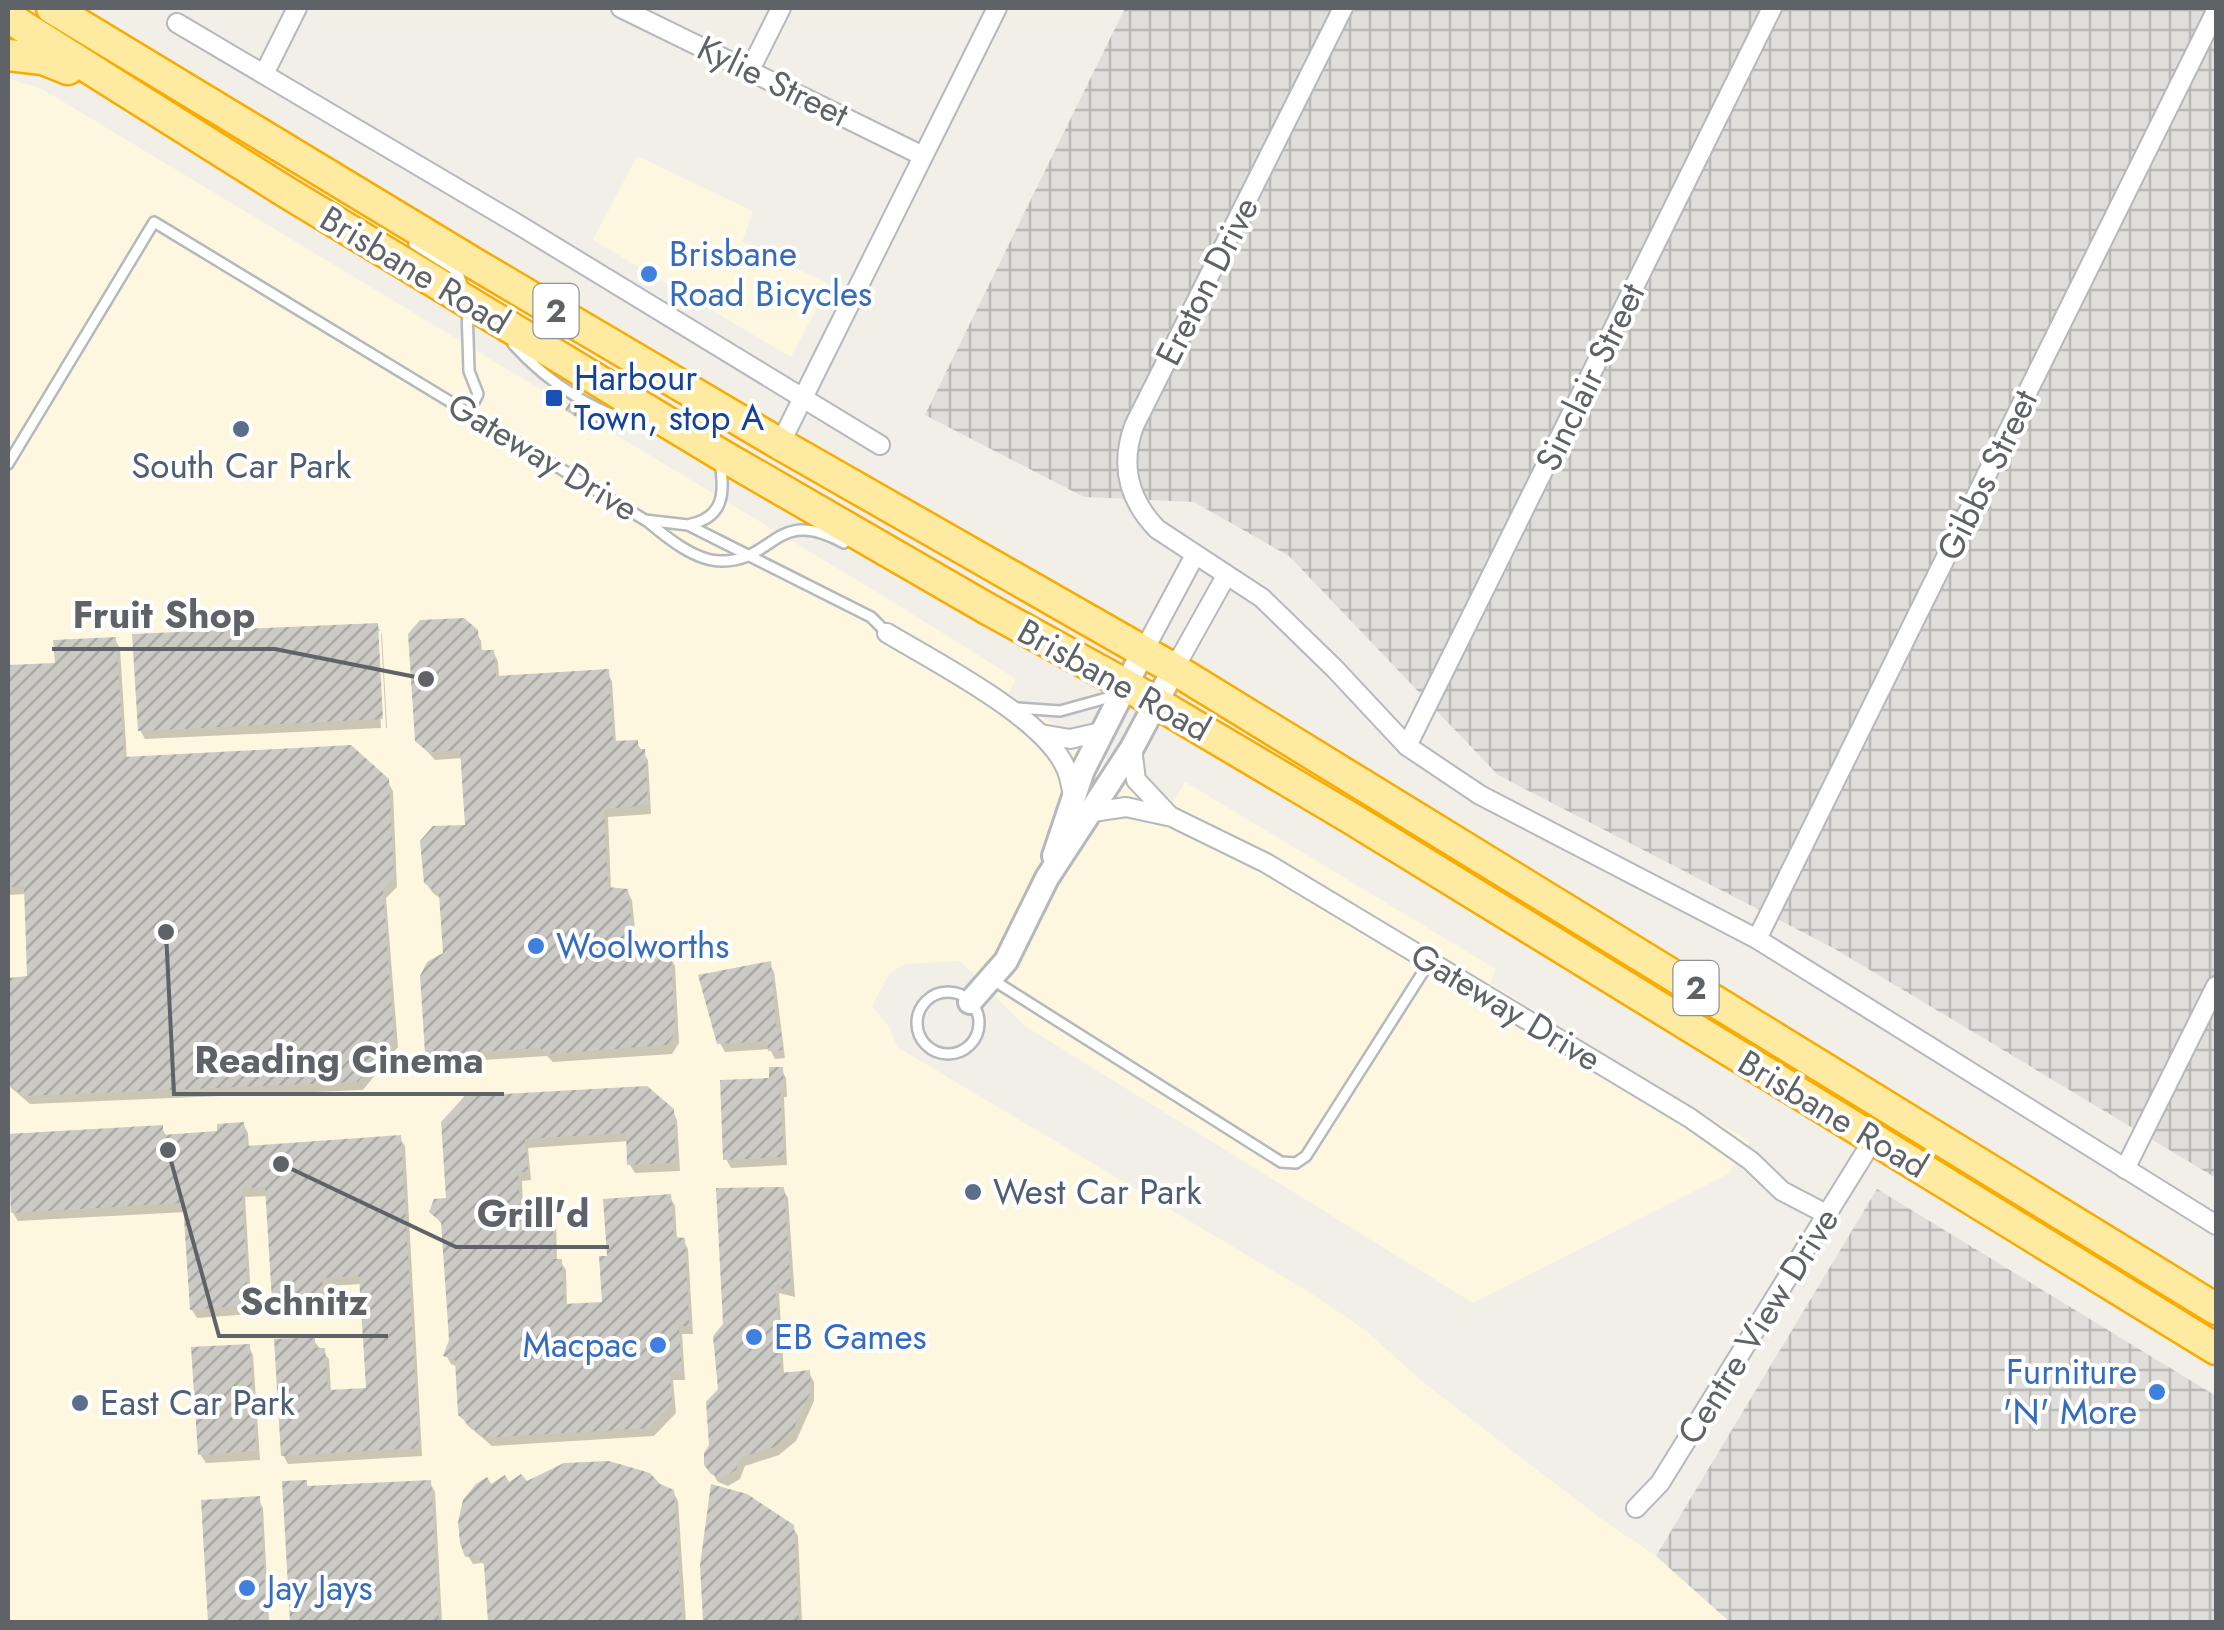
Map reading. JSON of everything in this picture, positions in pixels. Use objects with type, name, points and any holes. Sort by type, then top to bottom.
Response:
[{"type":"highway","name":"Brisbane Road","points":[[52,8],[780,444],[1174,669],[2216,1309]]},
{"type":"highway","points":[[72,8],[112,44]]},
{"type":"highway","name":"Brisbane Road","points":[[8,17],[126,93],[679,429],[1124,689],[1156,702],[2216,1348]]},
{"type":"highway","points":[[8,55],[43,59],[126,93]]},
{"type":"street","points":[[264,74],[297,8]]},
{"type":"street","name":"Kylie Street","points":[[621,8],[924,156]]},
{"type":"street","points":[[750,70],[781,8]]},
{"type":"street","points":[[780,444],[997,8]]},
{"type":"street","name":"Ereton Drive","points":[[1188,550],[1157,529],[1136,504],[1126,472],[1129,440],[1343,8]]},
{"type":"street","name":"Sinclair Street","points":[[1408,746],[1772,8]]},
{"type":"street","name":"Gibbs Street","points":[[1757,940],[2216,11]]},
{"type":"street","points":[[177,23],[880,444]]},
{"type":"street","points":[[1188,550],[1282,615],[1408,746],[1480,795],[1757,940],[2216,1225]]},
{"type":"street","name":"Brisbane Road","points":[[1143,652],[1188,550]]},
{"type":"street","name":"Brisbane Road","points":[[1174,669],[1226,576]]},
{"type":"street","name":"Gateway Drive","points":[[886,633],[996,700],[1042,734],[1067,770],[1073,795]]},
{"type":"street","points":[[970,1002],[1006,962],[1047,878],[1073,795],[1143,652]]},
{"type":"street","points":[[1047,878],[1132,748],[1174,669]]},
{"type":"street","points":[[1042,734],[1070,739],[1101,732]]},
{"type":"street","name":"Gateway Drive","points":[[1132,748],[1141,789],[1172,817]]},
{"type":"street","name":"Gateway Drive","points":[[1093,812],[1126,807],[1172,817],[1266,862],[1690,1118],[1750,1160],[1782,1191],[1828,1215]]},
{"type":"street","points":[[2125,1169],[2216,986]]},
{"type":"street","name":"Centre View Drive","points":[[1636,1508],[1660,1483],[1874,1140]]},
{"type":"lane","points":[[332,178],[371,215]]},
{"type":"lane","name":"Gateway Drive","points":[[8,464],[154,222],[644,520],[688,525],[871,617],[886,633]]},
{"type":"lane","points":[[408,240],[457,271],[476,306],[469,371],[478,394],[469,412]]},
{"type":"lane","points":[[688,525],[708,519],[721,502],[723,482],[718,452]]},
{"type":"lane","points":[[644,520],[702,558],[724,562],[750,554],[778,535],[802,528],[828,534],[858,551]]},
{"type":"lane","points":[[937,594],[986,608]]},
{"type":"lane","points":[[996,700],[1028,711],[1060,711],[1124,689]]},
{"type":"lane","points":[[990,979],[1282,1162],[1296,1163],[1306,1156],[1430,961]]},
{"type":"lane","points":[[947,992],[964,996],[970,1002],[978,1018],[972,1044],[950,1054],[936,1052],[924,1044],[916,1024],[924,1003],[947,992]]},
{"type":"shaded area","points":[[1125,8],[2216,8],[2216,1178],[1835,949],[1498,775],[1289,556],[1194,502],[1084,497],[925,415]]},
{"type":"shaded area","points":[[8,81],[42,89],[885,597],[1016,679],[1008,694],[1173,802],[1185,782],[1496,969],[1490,983],[1750,1142],[1728,1174],[1473,1303],[1025,1026],[960,961],[905,964],[890,973],[872,1006],[889,1027],[897,1047],[1309,1292],[1365,1330],[1424,1383],[1604,1521],[1656,1556],[1730,1622],[8,1622]]},
{"type":"shaded area","points":[[637,156],[753,211],[742,242],[829,284],[791,357],[593,240]]},
{"type":"shaded area","points":[[1877,1189],[2216,1396],[2216,1622],[1730,1622],[1656,1556]]},
{"type":"building","points":[[570,402],[602,420],[596,429],[565,410]]},
{"type":"building","points":[[464,618],[478,630],[479,650],[494,650],[496,676],[609,669],[613,741],[638,740],[638,749],[645,749],[648,805],[604,809],[608,887],[628,889],[635,957],[671,955],[675,1033],[667,1045],[546,1054],[540,1048],[463,1053],[458,1057],[460,1064],[443,1064],[425,1053],[420,976],[427,962],[443,953],[439,894],[424,883],[420,841],[433,826],[465,825],[460,750],[428,752],[415,741],[408,634],[420,620]]},
{"type":"building","points":[[378,623],[383,719],[138,731],[132,634]]},
{"type":"building","points":[[116,637],[124,757],[351,745],[389,779],[394,877],[383,889],[394,1037],[358,1082],[23,1096],[8,1083],[8,978],[27,976],[24,886],[8,887],[8,665],[55,663],[53,640]]},
{"type":"building","points":[[771,961],[776,1028],[781,1028],[782,1050],[768,1051],[767,1041],[717,1044],[698,975]]},
{"type":"building","points":[[769,1067],[783,1067],[784,1088],[780,1089],[784,1157],[723,1160],[720,1080],[769,1078]]},
{"type":"building","points":[[647,1086],[674,1109],[676,1163],[627,1165],[626,1133],[525,1139],[528,1172],[518,1172],[520,1207],[552,1206],[554,1259],[562,1259],[564,1304],[602,1302],[599,1256],[607,1256],[603,1199],[671,1194],[674,1237],[685,1238],[689,1326],[679,1326],[682,1371],[670,1372],[672,1403],[649,1428],[485,1438],[458,1415],[455,1360],[443,1356],[449,1340],[441,1222],[429,1212],[434,1199],[446,1198],[441,1122],[465,1096]]},
{"type":"building","points":[[244,1122],[246,1146],[401,1135],[419,1448],[281,1456],[274,1339],[315,1337],[315,1348],[325,1348],[328,1390],[366,1388],[359,1276],[322,1278],[323,1298],[272,1301],[265,1187],[242,1188],[248,1305],[190,1310],[183,1203],[11,1213],[8,1134],[163,1125],[163,1135],[217,1131],[217,1124]]},
{"type":"building","points":[[784,1187],[791,1289],[775,1285],[781,1373],[810,1370],[811,1391],[792,1432],[775,1447],[741,1457],[736,1470],[722,1478],[711,1474],[704,1465],[709,1445],[706,1402],[718,1389],[713,1336],[723,1324],[716,1188]]},
{"type":"building","points":[[250,1344],[256,1451],[198,1455],[191,1347]]},
{"type":"building","points":[[609,1461],[650,1473],[660,1484],[674,1490],[682,1622],[488,1622],[484,1565],[476,1555],[465,1557],[460,1543],[458,1522],[463,1500],[487,1477],[491,1484],[505,1475],[509,1482],[521,1474],[527,1481],[564,1463]]},
{"type":"building","points":[[307,1480],[307,1486],[431,1480],[439,1622],[290,1622],[282,1481]]},
{"type":"building","points":[[711,1484],[747,1494],[794,1525],[799,1622],[703,1622],[700,1565]]},
{"type":"building","points":[[260,1496],[267,1622],[208,1622],[201,1500]]},
{"type":"place","name":"Brisbane Road Bicycles","points":[[649,274]]},
{"type":"place","name":"Harbour Town, stop A","points":[[554,398]]},
{"type":"place","name":"South Car Park","points":[[241,429]]},
{"type":"place","name":"Fruit Shop","points":[[426,679]]},
{"type":"place","name":"Reading Cinema","points":[[166,932]]},
{"type":"place","name":"Woolworths","points":[[536,946]]},
{"type":"place","name":"Schnitz","points":[[168,1150]]},
{"type":"place","name":"Grill'd","points":[[281,1164]]},
{"type":"place","name":"West Car Park","points":[[973,1192]]},
{"type":"place","name":"EB Games","points":[[754,1337]]},
{"type":"place","name":"Macpac","points":[[658,1345]]},
{"type":"place","name":"Furniture 'N' More","points":[[2157,1392]]},
{"type":"place","name":"East Car Park","points":[[80,1403]]},
{"type":"place","name":"Jay Jays","points":[[247,1588]]}]
